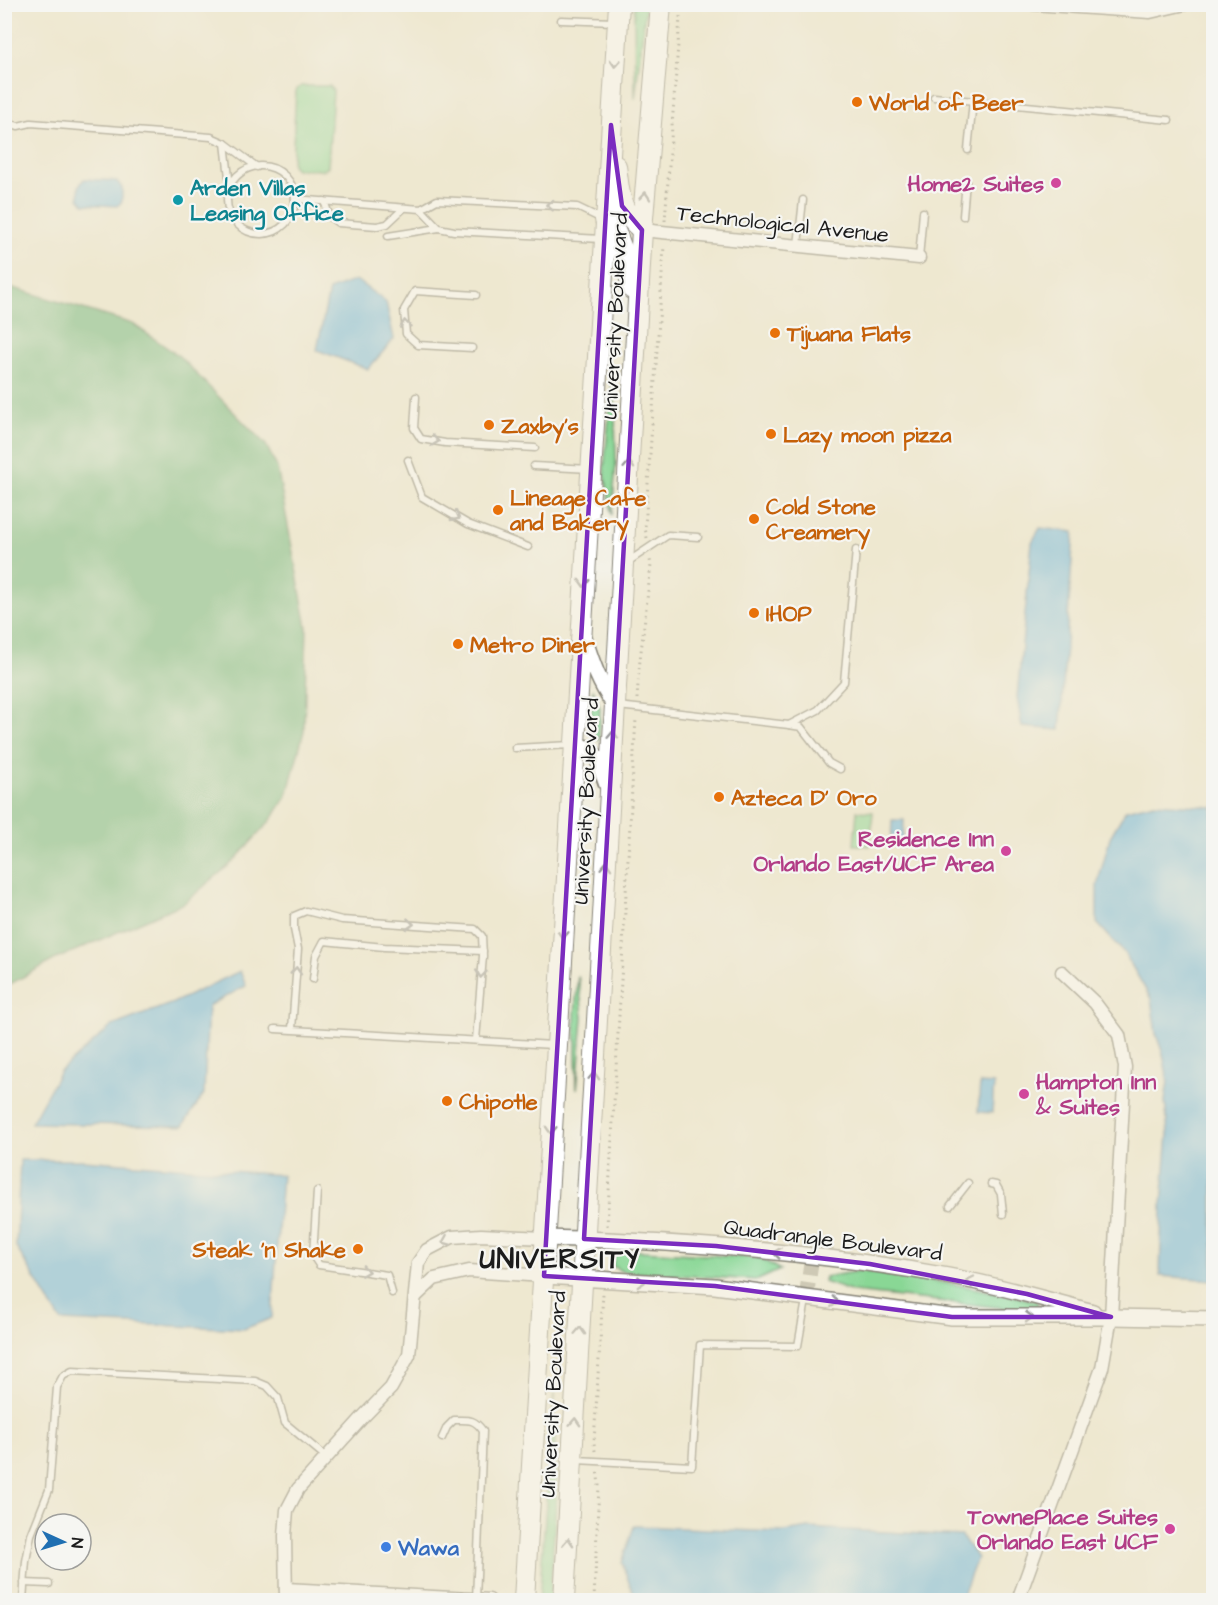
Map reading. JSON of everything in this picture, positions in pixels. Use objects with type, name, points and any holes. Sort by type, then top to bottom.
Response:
[{"type":"main road","name":"University Boulevard","points":[[564,1600],[642,230],[660,4]]},
{"type":"main road","name":"University Boulevard","points":[[525,1600],[618,14]]},
{"type":"main road","points":[[610,125],[622,206],[632,221],[642,230]]},
{"type":"main road","points":[[604,230],[616,233],[626,260],[638,317]]},
{"type":"street","points":[[1033,4],[1150,12],[1185,4]]},
{"type":"street","name":"Technological Avenue","points":[[642,230],[919,258]]},
{"type":"street","points":[[581,625],[595,673],[615,706]]},
{"type":"street","points":[[574,745],[588,748],[597,757],[610,793]]},
{"type":"street","points":[[1018,1600],[1102,1368],[1111,1317],[1125,1067],[1119,1035],[1095,1002],[1062,972]]},
{"type":"street","points":[[489,1600],[286,1595],[287,1510],[298,1489],[392,1388],[409,1355],[418,1263],[427,1250],[452,1237],[481,1235],[545,1238]]},
{"type":"street","name":"Quadrangle Boulevard","points":[[545,1238],[716,1246],[870,1264],[1016,1291],[1111,1317]]},
{"type":"street","points":[[416,1296],[434,1279],[469,1271],[544,1276]]},
{"type":"street","name":"Quadrangle Boulevard","points":[[544,1276],[715,1286],[952,1317],[1214,1319]]},
{"type":"lane","points":[[561,20],[618,14]]},
{"type":"lane","points":[[934,97],[1169,120]]},
{"type":"lane","points":[[968,150],[973,101]]},
{"type":"lane","points":[[4,122],[18,126],[31,123],[211,137],[225,143],[257,167]]},
{"type":"lane","points":[[225,143],[230,186]]},
{"type":"lane","points":[[257,167],[267,167],[285,177],[291,185],[295,199],[293,212],[282,226],[272,232],[260,234],[249,232],[239,226],[232,218],[227,197],[234,179],[249,168],[257,167]]},
{"type":"lane","points":[[963,216],[966,181]]},
{"type":"lane","points":[[295,199],[422,209],[437,200],[577,207],[604,230]]},
{"type":"lane","points":[[798,245],[803,200]]},
{"type":"lane","points":[[324,201],[330,217],[338,223],[377,226],[387,224],[404,207]]},
{"type":"lane","points":[[422,209],[439,228]]},
{"type":"lane","points":[[919,258],[923,212]]},
{"type":"lane","points":[[388,236],[439,228],[454,231],[604,230]]},
{"type":"lane","points":[[472,348],[418,345],[406,334],[404,310],[415,291],[476,295]]},
{"type":"lane","points":[[416,397],[414,428],[421,439],[445,443],[535,448]]},
{"type":"lane","points":[[408,460],[422,497],[468,524],[528,547]]},
{"type":"lane","points":[[534,466],[590,469]]},
{"type":"lane","points":[[624,565],[668,535],[698,537]]},
{"type":"lane","points":[[789,724],[818,710],[844,682],[856,550]]},
{"type":"lane","points":[[615,706],[801,727],[829,763],[840,769]]},
{"type":"lane","points":[[514,748],[574,745]]},
{"type":"lane","points":[[292,1029],[298,949],[294,916],[306,911],[342,920],[475,929],[482,936],[483,951],[476,1040]]},
{"type":"lane","points":[[313,979],[316,956],[324,941],[483,951]]},
{"type":"lane","points":[[275,1029],[556,1045]]},
{"type":"lane","points":[[950,1206],[968,1183]]},
{"type":"lane","points":[[991,1184],[996,1185],[1001,1194],[1003,1214]]},
{"type":"lane","points":[[317,1191],[313,1256],[319,1265],[387,1275],[392,1293]]},
{"type":"lane","points":[[573,1460],[692,1466],[700,1345],[798,1346],[806,1298]]},
{"type":"lane","points":[[23,1600],[31,1535],[49,1490],[57,1387],[63,1376],[72,1371],[255,1381],[267,1386],[278,1398],[285,1423],[326,1458]]},
{"type":"lane","points":[[442,1438],[447,1427],[454,1420],[469,1420],[477,1423],[483,1431],[476,1600]]},
{"type":"lane","points":[[24,1583],[49,1584]]},
{"type":"path","points":[[608,1212],[636,708],[651,565],[645,528],[681,4]]},
{"type":"highlighted area","points":[[611,125],[622,206],[642,230],[584,1239],[716,1246],[870,1264],[1027,1294],[1111,1317],[952,1317],[715,1286],[544,1276]]},
{"type":"green space","points":[[634,5],[646,5],[635,99],[634,8]]},
{"type":"green space","points":[[301,86],[330,86],[333,91],[328,167],[323,170],[296,169],[292,165],[296,90]]},
{"type":"green space","points":[[5,288],[17,289],[133,324],[179,356],[266,445],[277,467],[307,627],[304,731],[287,796],[271,820],[233,862],[184,903],[54,960],[5,987]]},
{"type":"green space","points":[[614,367],[616,463],[612,515],[604,469]]},
{"type":"green space","points":[[593,689],[600,708],[599,740],[590,732]]},
{"type":"green space","points":[[857,811],[873,812],[870,846],[854,845]]},
{"type":"green space","points":[[578,975],[583,1017],[577,1089],[575,1015]]},
{"type":"green space","points":[[624,1250],[760,1258],[780,1270],[758,1280],[623,1272],[612,1266],[614,1255]]},
{"type":"green space","points":[[859,1271],[954,1284],[1037,1301],[1038,1307],[1033,1311],[853,1292],[824,1282],[825,1277]]},
{"type":"green space","points":[[554,1393],[556,1503],[550,1600],[539,1600]]},
{"type":"water","points":[[84,179],[117,181],[122,188],[122,202],[117,206],[84,204],[79,198],[79,186]]},
{"type":"water","points":[[356,280],[386,302],[394,339],[368,369],[317,350],[329,290]]},
{"type":"water","points":[[1040,528],[1074,532],[1060,730],[1022,727],[1017,697],[1032,542]]},
{"type":"water","points":[[1154,803],[1213,807],[1213,1280],[1160,1276],[1162,1203],[1168,1134],[1165,1101],[1168,1081],[1163,1054],[1156,1034],[1151,999],[1125,954],[1097,923],[1097,886],[1110,837],[1126,810]]},
{"type":"water","points":[[892,820],[904,820],[903,840],[906,841],[906,847],[891,845]]},
{"type":"water","points":[[240,971],[246,986],[208,1006],[204,1094],[183,1126],[31,1123],[60,1071],[112,1026],[173,1003]]},
{"type":"water","points":[[980,1083],[994,1084],[992,1113],[978,1112]]},
{"type":"water","points":[[20,1160],[83,1160],[282,1175],[272,1318],[244,1329],[61,1321],[16,1247]]},
{"type":"water","points":[[634,1526],[784,1532],[809,1528],[962,1536],[977,1558],[961,1600],[635,1599],[622,1563]]},
{"type":"tunnel","points":[[806,1298],[812,1257]]},
{"type":"place","name":"World of Beer","points":[[857,102]]},
{"type":"place","name":"Home2 Suites","points":[[1056,183]]},
{"type":"place","name":"Arden Villas Leasing Office","points":[[178,200]]},
{"type":"place","name":"Tijuana Flats","points":[[775,333]]},
{"type":"place","name":"Zaxby's","points":[[489,425]]},
{"type":"place","name":"Lazy moon pizza","points":[[771,434]]},
{"type":"place","name":"Lineage Cafe and Bakery","points":[[498,510]]},
{"type":"place","name":"Cold Stone Creamery","points":[[754,519]]},
{"type":"place","name":"IHOP","points":[[754,613]]},
{"type":"place","name":"Metro Diner","points":[[458,644]]},
{"type":"place","name":"Azteca D' Oro","points":[[719,797]]},
{"type":"place","name":"Residence Inn Orlando East/UCF Area","points":[[1006,851]]},
{"type":"place","name":"Hampton Inn & Suites","points":[[1024,1094]]},
{"type":"place","name":"Chipotle","points":[[447,1101]]},
{"type":"place","name":"Steak 'n Shake","points":[[358,1249]]},
{"type":"place","name":"TownePlace Suites Orlando East UCF","points":[[1170,1529]]},
{"type":"place","name":"Wawa","points":[[386,1547]]},
{"type":"district","name":"UNIVERSITY","points":[[560,1258]]}]
